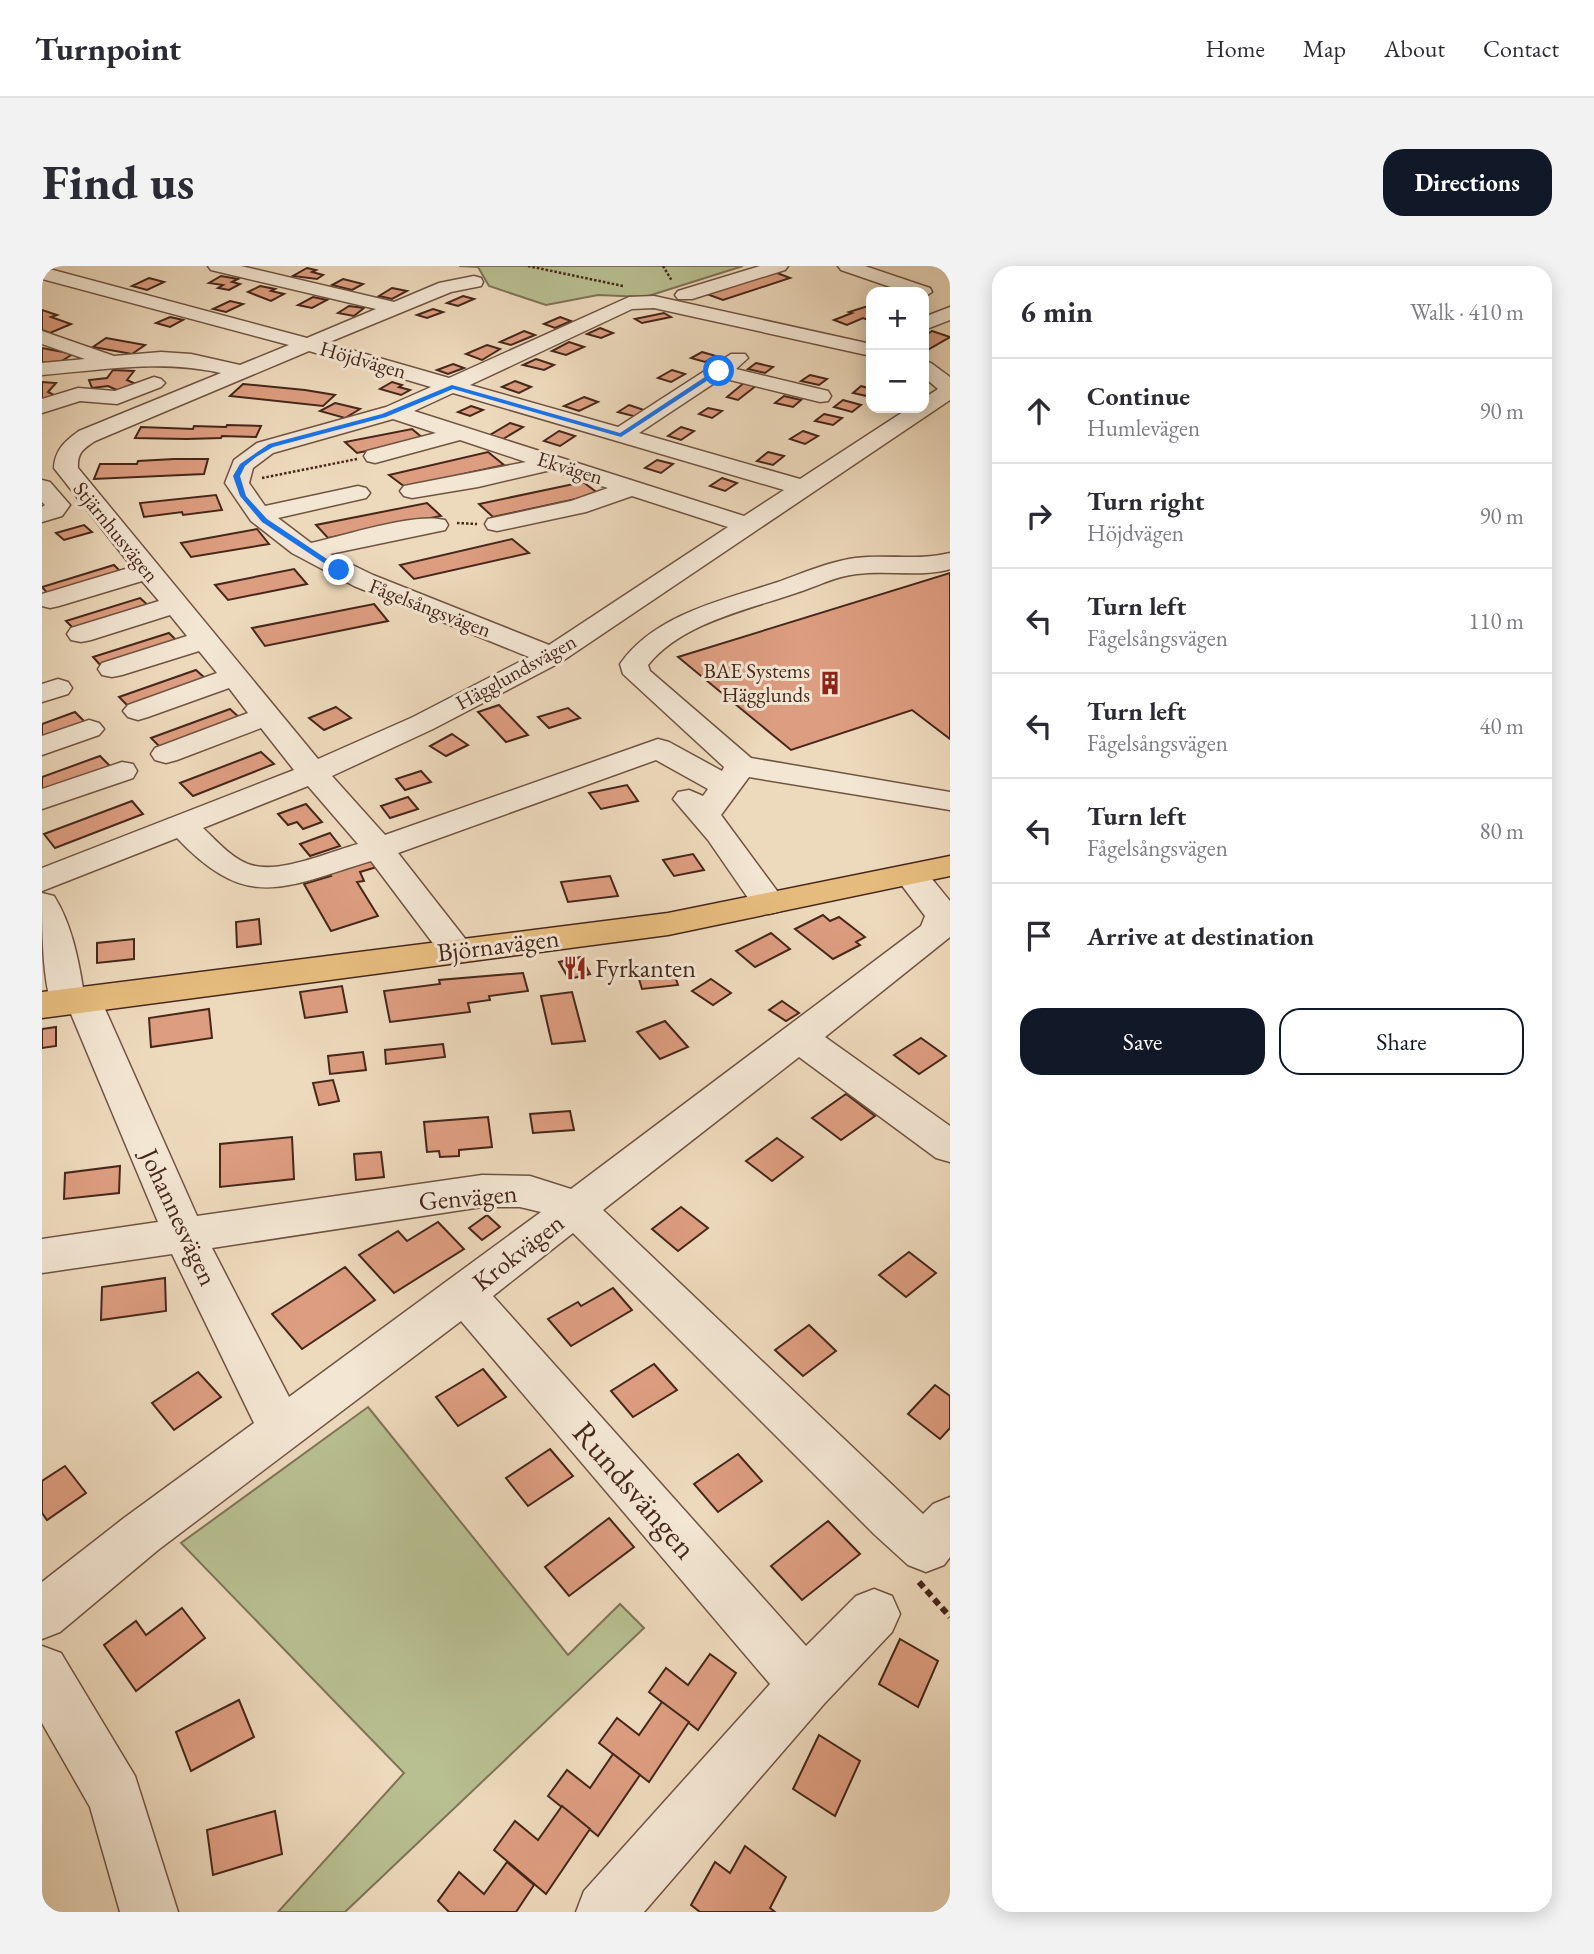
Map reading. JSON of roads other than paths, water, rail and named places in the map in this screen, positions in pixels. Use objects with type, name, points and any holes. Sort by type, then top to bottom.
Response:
[{"type":"main road","name":"Björnavägen","points":[[64,1002],[668,924],[931,871]]},
{"type":"street","points":[[217,266],[396,308]]},
{"type":"street","points":[[685,295],[779,266]]},
{"type":"street","points":[[881,278],[915,266]]},
{"type":"street","points":[[855,267],[906,287]]},
{"type":"street","name":"Höjdvägen","points":[[42,273],[88,283],[311,345],[804,488]]},
{"type":"street","name":"Stjärnhusvägen","points":[[456,950],[448,936],[359,824],[313,774],[60,466],[77,442],[87,436],[446,288],[474,282]]},
{"type":"street","points":[[394,412],[452,387],[608,311],[628,295],[866,349]]},
{"type":"street","points":[[929,295],[950,301]]},
{"type":"street","points":[[929,322],[950,313]]},
{"type":"street","points":[[42,337],[94,356],[118,361]]},
{"type":"street","points":[[42,369],[161,358],[191,360],[240,371]]},
{"type":"street","points":[[621,435],[738,358]]},
{"type":"street","points":[[42,406],[78,394],[120,398],[153,383],[191,360]]},
{"type":"street","points":[[719,371],[820,396]]},
{"type":"street","points":[[929,371],[950,389]]},
{"type":"street","name":"Hägglundsvägen","points":[[42,880],[313,774],[422,723],[551,656],[950,389]]},
{"type":"street","name":"Ekvägen","points":[[394,412],[746,525]]},
{"type":"street","name":"Fågelsångsvägen","points":[[394,412],[271,446],[250,458],[237,476],[243,496],[260,516],[309,551],[355,578],[551,656]]},
{"type":"street","points":[[375,456],[458,434]]},
{"type":"street","points":[[412,491],[478,480],[553,462]]},
{"type":"street","points":[[43,496],[60,466]]},
{"type":"street","points":[[498,524],[577,507],[634,488]]},
{"type":"street","points":[[260,516],[289,507],[358,493]]},
{"type":"street","points":[[309,551],[391,532],[436,525]]},
{"type":"street","points":[[734,776],[637,674],[634,664],[642,653],[698,618],[845,568],[871,565],[924,568],[950,561]]},
{"type":"street","points":[[50,600],[147,571]]},
{"type":"street","points":[[82,634],[175,605]]},
{"type":"street","points":[[112,669],[204,640]]},
{"type":"street","points":[[138,711],[234,677]]},
{"type":"street","points":[[166,754],[266,716]]},
{"type":"street","points":[[42,746],[89,729]]},
{"type":"street","points":[[182,824],[222,866],[266,879],[282,877],[377,849],[620,764],[658,748],[734,776],[950,801]]},
{"type":"street","points":[[42,800],[122,771]]},
{"type":"street","points":[[734,776],[696,808],[769,903]]},
{"type":"street","name":"Krokvägen","points":[[42,1614],[141,1534],[464,1294],[904,959],[940,927],[943,915],[931,871]]},
{"type":"street","name":"Johannesvägen","points":[[42,904],[65,982],[64,1002],[282,1431]]},
{"type":"street","points":[[800,1038],[950,1147]]},
{"type":"street","name":"Genvägen","points":[[42,1256],[482,1191],[515,1188],[536,1192],[574,1208],[882,1509],[938,1534]]},
{"type":"street","name":"Rundsvängen","points":[[464,1294],[805,1685]]},
{"type":"street","points":[[606,1912],[805,1685],[874,1614]]},
{"type":"street","points":[[42,1672],[115,1796],[149,1912]]},
{"type":"place","name":"BAE Systems Hägglunds","points":[[830,683]]},
{"type":"place","name":"Fyrkanten","points":[[575,968]]}]
